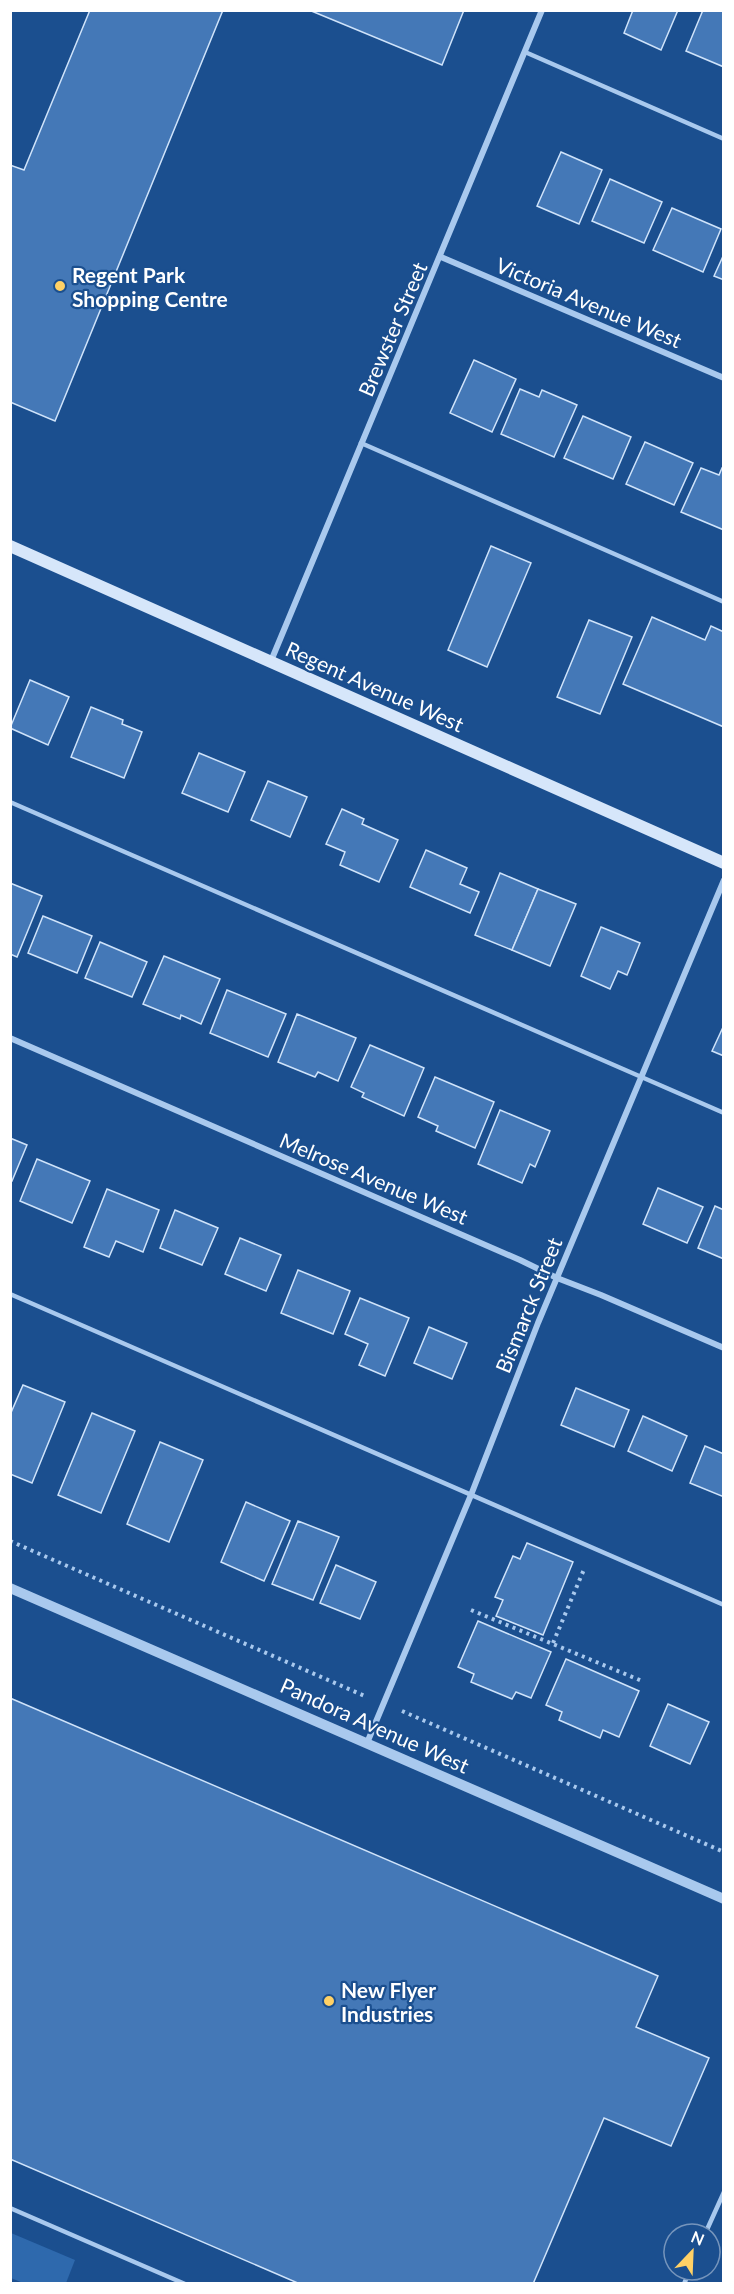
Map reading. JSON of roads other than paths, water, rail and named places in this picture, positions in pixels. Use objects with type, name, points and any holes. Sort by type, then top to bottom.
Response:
[{"type":"main road","name":"Regent Avenue West","points":[[10,546],[723,863]]},
{"type":"street","name":"Brewster Street","points":[[271,661],[543,10]]},
{"type":"street","name":"Victoria Avenue West","points":[[441,257],[723,378]]},
{"type":"street","name":"Bismarck Street","points":[[368,1743],[471,1495],[557,1278],[723,880]]},
{"type":"street","name":"Melrose Avenue West","points":[[10,1038],[557,1278],[601,1294],[723,1348]]},
{"type":"street","name":"Pandora Avenue West","points":[[10,1588],[723,1899]]},
{"type":"lane","points":[[525,52],[723,139]]},
{"type":"lane","points":[[361,443],[723,602]]},
{"type":"lane","points":[[10,802],[723,1113]]},
{"type":"lane","points":[[10,1294],[723,1605]]},
{"type":"lane","points":[[710,2222],[723,2192]]},
{"type":"lane","points":[[10,2208],[185,2283]]},
{"type":"place","name":"Regent Park Shopping Centre","points":[[60,286]]},
{"type":"place","name":"New Flyer Industries","points":[[329,2001]]}]
